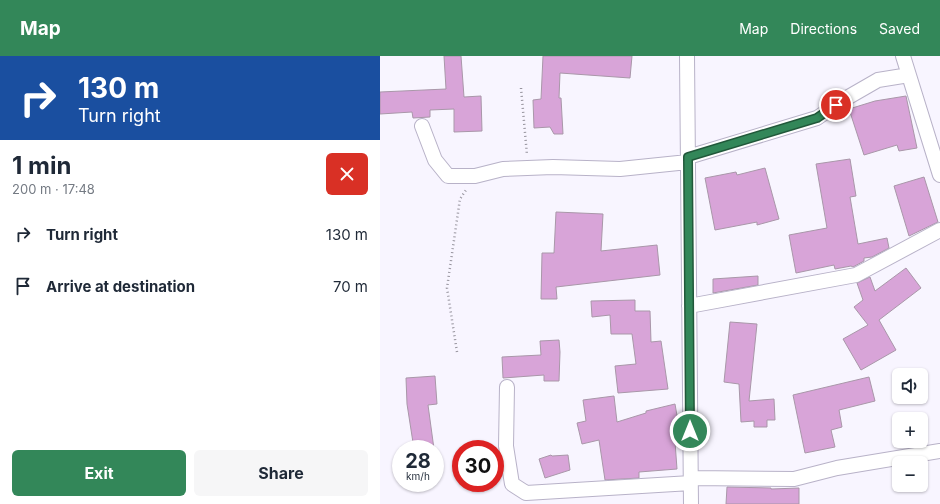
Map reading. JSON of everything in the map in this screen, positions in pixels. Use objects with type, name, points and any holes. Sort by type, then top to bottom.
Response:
[{"type":"street","points":[[686,56],[690,306],[691,504]]},
{"type":"street","points":[[903,56],[940,175]]},
{"type":"street","points":[[422,126],[435,160],[448,176],[475,176],[503,168],[553,166],[620,170],[688,159],[817,118],[845,99],[878,80],[909,75]]},
{"type":"street","points":[[690,306],[856,274],[940,230]]},
{"type":"street","points":[[507,387],[506,446],[512,484],[526,493],[691,480],[794,479],[837,468],[940,451]]},
{"type":"path","points":[[521,88],[528,167]]},
{"type":"path","points":[[457,352],[448,288],[460,199],[475,176]]},
{"type":"building","points":[[444,56],[461,56],[464,97],[481,96],[482,131],[454,132],[454,109],[430,110],[430,117],[413,118],[412,112],[380,114],[380,92],[446,89]]},
{"type":"building","points":[[543,56],[632,56],[630,78],[560,73],[559,98],[561,98],[563,134],[554,134],[550,127],[534,128],[533,100],[541,99]]},
{"type":"building","points":[[906,96],[917,148],[899,151],[897,145],[864,155],[849,109],[875,101]]},
{"type":"building","points":[[850,159],[856,196],[850,197],[858,244],[887,238],[889,248],[872,257],[864,258],[864,261],[853,267],[851,266],[835,269],[834,265],[796,273],[789,235],[827,228],[816,164]]},
{"type":"building","points":[[765,168],[779,219],[757,225],[757,222],[715,230],[705,178],[736,172],[737,175]]},
{"type":"building","points":[[924,177],[938,222],[909,236],[894,186]]},
{"type":"building","points":[[556,212],[603,214],[601,251],[657,245],[660,275],[556,287],[557,299],[541,299],[542,253],[554,253]]},
{"type":"building","points":[[906,268],[921,288],[879,320],[896,350],[861,370],[843,339],[868,325],[854,307],[863,300],[857,283],[870,277],[875,291]]},
{"type":"building","points":[[758,276],[758,285],[713,293],[713,279]]},
{"type":"building","points":[[635,300],[635,311],[650,311],[651,342],[661,341],[668,389],[618,393],[615,366],[636,364],[632,334],[611,334],[610,315],[592,317],[591,301]]},
{"type":"building","points":[[730,322],[757,324],[749,401],[774,399],[775,420],[767,420],[767,427],[754,427],[754,421],[741,422],[739,384],[724,382]]},
{"type":"building","points":[[559,340],[559,381],[544,381],[544,375],[503,378],[502,357],[541,355],[540,341]]},
{"type":"building","points":[[435,376],[437,404],[428,405],[433,440],[413,440],[407,404],[406,378]]},
{"type":"building","points":[[869,377],[875,401],[839,410],[842,427],[831,430],[835,447],[805,453],[793,395]]},
{"type":"building","points":[[614,396],[617,422],[646,413],[646,411],[675,404],[679,427],[674,428],[677,469],[639,472],[639,478],[605,480],[599,440],[582,444],[577,423],[586,421],[583,400]]},
{"type":"building","points":[[551,455],[568,455],[570,470],[545,478],[539,459]]},
{"type":"building","points":[[727,487],[771,489],[799,488],[799,504],[726,504]]},
{"type":"route","points":[[690,431],[688,157],[817,118],[836,105]]}]
